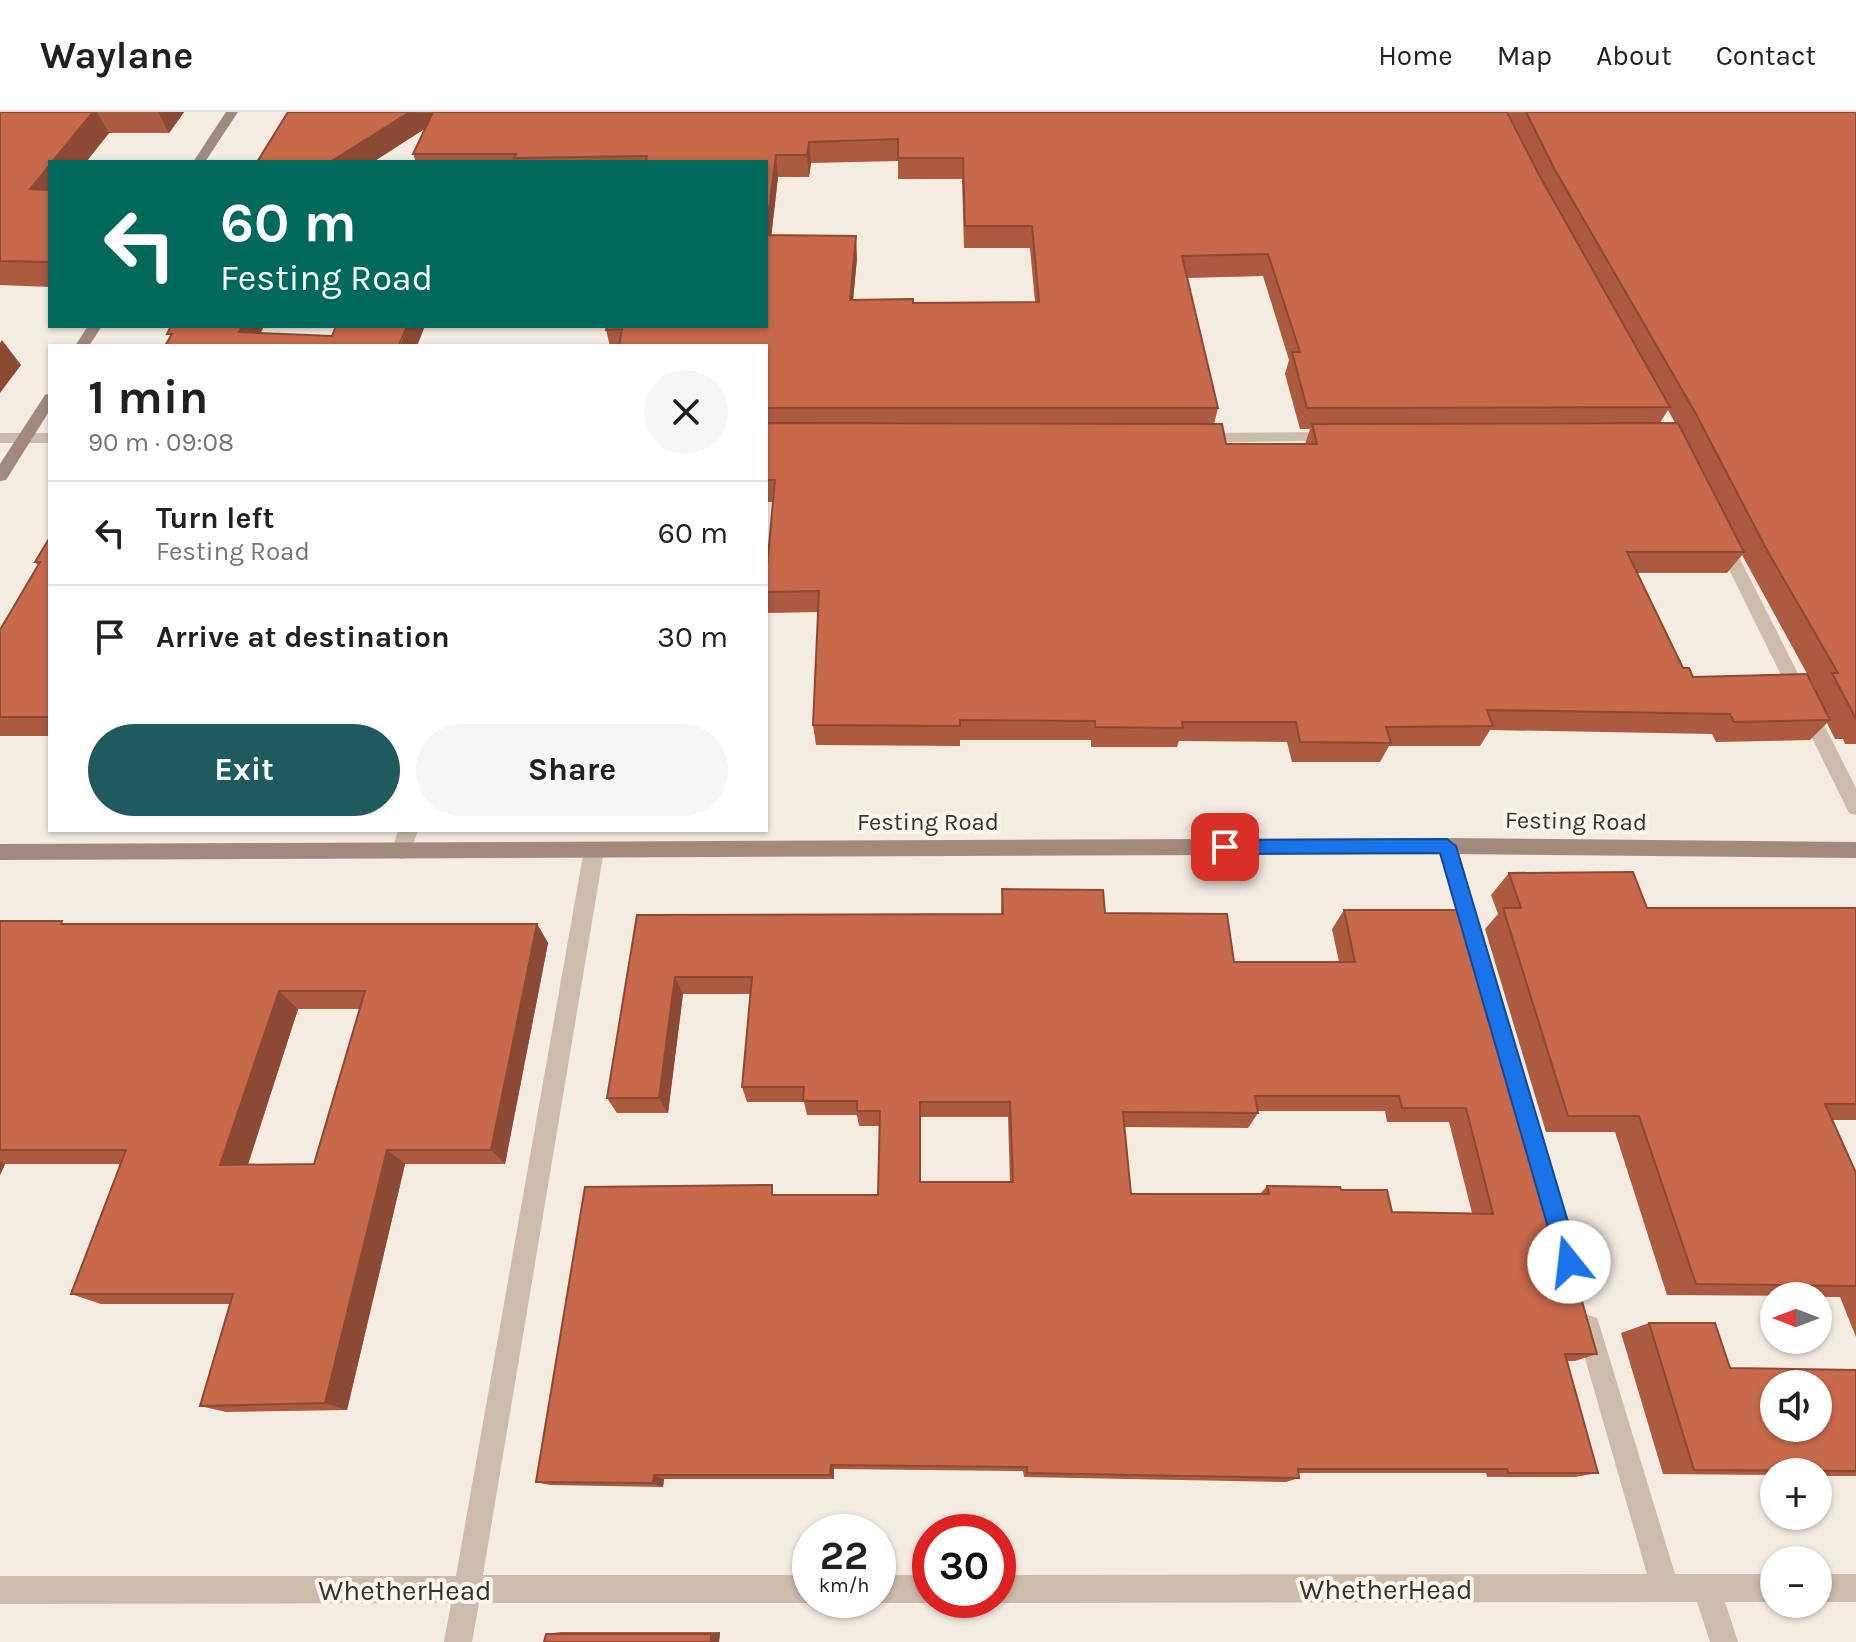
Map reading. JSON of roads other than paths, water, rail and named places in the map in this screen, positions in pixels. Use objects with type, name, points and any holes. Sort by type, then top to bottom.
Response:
[{"type":"street","points":[[200,160],[232,112]]},
{"type":"street","points":[[0,476],[48,401]]},
{"type":"street","points":[[1179,438],[1353,437]]},
{"type":"street","points":[[0,438],[48,438]]},
{"type":"street","points":[[1714,523],[1856,807]]},
{"type":"street","points":[[402,851],[407,832]]},
{"type":"street","points":[[1447,846],[1478,952]]},
{"type":"street","name":"Festing Road","points":[[0,852],[1447,846],[1856,850]]},
{"type":"street","points":[[458,1642],[594,850]]},
{"type":"street","points":[[1580,1300],[1665,1588]]},
{"type":"street","points":[[1707,1588],[1724,1642]]},
{"type":"street","name":"WhetherHead","points":[[1016,1589],[1760,1588]]},
{"type":"street","points":[[1832,1588],[1856,1588]]},
{"type":"street","name":"WhetherHead","points":[[0,1590],[792,1589]]}]
